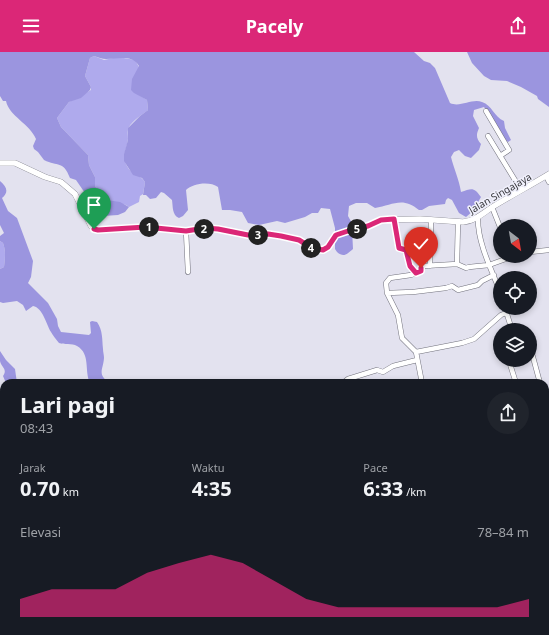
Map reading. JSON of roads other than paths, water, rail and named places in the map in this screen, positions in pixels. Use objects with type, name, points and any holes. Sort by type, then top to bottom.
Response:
[{"type":"street","points":[[486,111],[509,150],[500,156]]},
{"type":"street","points":[[488,136],[521,190]]},
{"type":"street","name":"Jalan Singajaya","points":[[0,163],[15,164],[61,182],[75,194],[91,226],[96,230],[146,227],[186,231],[205,228],[218,229],[248,235],[268,234],[299,240],[312,248],[323,250],[328,247],[336,235],[368,226],[381,220],[394,219],[467,222],[548,175]]},
{"type":"street","points":[[548,175],[549,182]]},
{"type":"street","points":[[492,207],[497,219]]},
{"type":"street","points":[[478,217],[479,233],[493,273]]},
{"type":"street","points":[[394,219],[398,246],[399,248],[406,250],[410,266],[416,273]]},
{"type":"street","points":[[430,266],[431,220]]},
{"type":"street","points":[[457,264],[458,222]]},
{"type":"street","points":[[186,231],[188,272]]},
{"type":"street","points":[[537,251],[549,250]]},
{"type":"street","points":[[421,379],[416,352],[402,338],[398,315],[387,293],[386,283],[390,278],[421,271],[422,267],[457,264],[466,268],[494,263]]},
{"type":"street","points":[[387,293],[413,292],[452,286],[458,290],[478,285],[482,281],[493,276]]},
{"type":"street","points":[[416,352],[462,343],[474,339],[501,315]]},
{"type":"street","points":[[348,379],[377,370],[383,372],[393,366],[417,360]]},
{"type":"street","points":[[511,367],[515,379]]},
{"type":"street","points":[[536,367],[539,379]]}]
